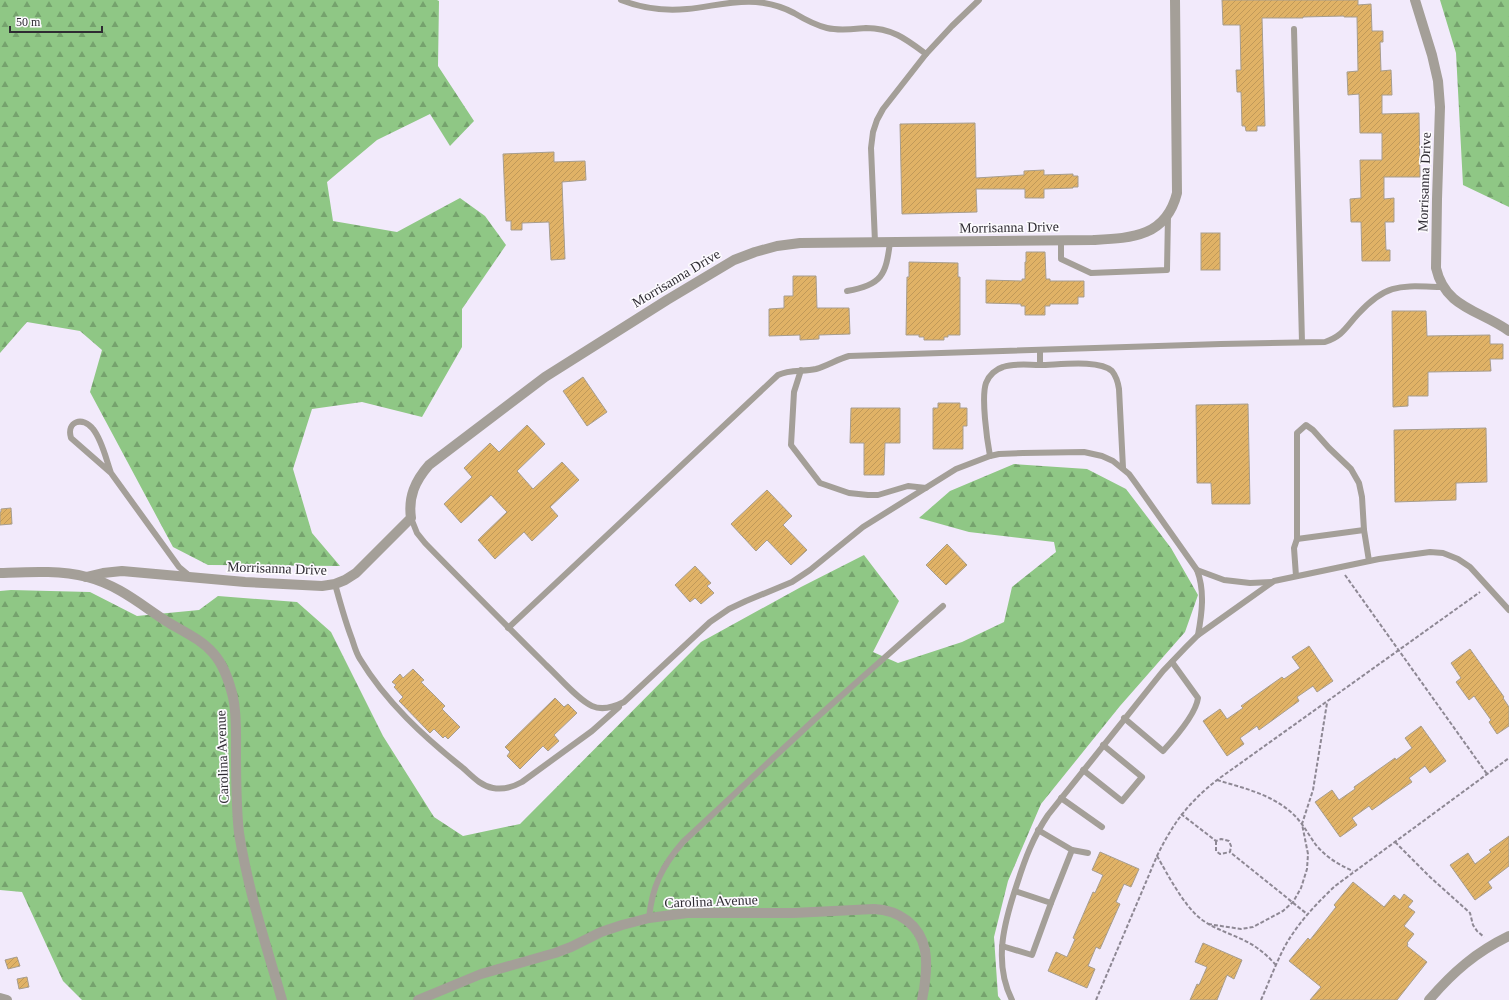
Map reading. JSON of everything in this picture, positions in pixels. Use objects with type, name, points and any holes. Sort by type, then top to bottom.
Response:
[{"type":"street","name":"Morrisanna Drive","points":[[86,577],[103,573],[122,572],[245,582],[322,586],[335,584],[345,580],[356,573],[411,518],[410,500],[414,487],[420,475],[429,465],[546,377],[666,300],[734,260],[755,252],[777,246],[800,243],[1061,240],[1118,238],[1143,234],[1160,224],[1168,215],[1174,204],[1177,192],[1175,0]]},
{"type":"street","name":"Morrisanna Drive","points":[[1415,0],[1432,55],[1438,81],[1440,107],[1436,268],[1438,277],[1442,287],[1451,297],[1463,306],[1509,331]]},
{"type":"street","name":"Carolina Avenue","points":[[0,573],[66,573],[86,577],[111,585],[203,644],[214,653],[222,665],[227,675],[233,697],[236,720],[236,793],[239,832],[247,877],[282,1000]]},
{"type":"street","name":"Carolina Avenue","points":[[418,1000],[481,974],[571,947],[601,932],[649,918],[687,913],[884,909],[896,913],[906,919],[915,928],[922,939],[926,961],[922,1000]]},
{"type":"street","points":[[1429,1000],[1456,970],[1493,944],[1509,936]]},
{"type":"street","points":[[0,998],[7,1000]]},
{"type":"lane","points":[[621,0],[644,7],[665,10],[687,9],[732,2],[756,2],[792,12],[812,23],[826,28],[842,30],[880,29],[893,32],[908,40],[926,54]]},
{"type":"lane","points":[[875,242],[871,148],[873,132],[883,108],[926,54],[979,0]]},
{"type":"lane","points":[[1294,29],[1302,342]]},
{"type":"lane","points":[[1061,240],[1061,259],[1091,273],[1167,270],[1168,215]]},
{"type":"lane","points":[[847,291],[866,287],[876,281],[883,274],[887,264],[890,242]]},
{"type":"lane","points":[[508,628],[778,374],[784,371],[817,368],[849,356],[1325,342],[1335,338],[1343,332],[1358,314],[1374,299],[1390,289],[1403,286],[1442,287]]},
{"type":"lane","points":[[1040,350],[1040,365]]},
{"type":"lane","points":[[990,456],[986,437],[984,391],[989,376],[1003,367],[1093,364],[1105,366],[1112,371],[1117,380],[1119,388],[1123,468]]},
{"type":"lane","points":[[801,370],[794,392],[792,445],[820,483],[848,493],[868,495],[878,495],[908,486],[926,488]]},
{"type":"lane","points":[[111,473],[95,431],[90,424],[79,421],[74,423],[71,427],[70,433],[72,438],[111,473],[179,566],[192,578]]},
{"type":"lane","points":[[1296,576],[1294,548],[1297,539],[1297,433],[1306,426],[1313,430],[1351,469],[1359,483],[1369,561]]},
{"type":"lane","points":[[335,584],[345,621],[359,657],[376,683],[412,724],[449,757],[483,784],[493,788],[503,789],[513,787],[522,782],[592,731],[710,622],[746,601],[792,582],[810,570],[863,527],[956,469],[990,456],[1023,453],[1084,452],[1102,456],[1123,468],[1138,485],[1197,570],[1202,581],[1202,598],[1198,635]]},
{"type":"lane","points":[[411,518],[417,533],[425,543],[508,628],[576,694],[590,706],[603,709],[613,708],[624,702]]},
{"type":"lane","points":[[1297,539],[1364,530]]},
{"type":"lane","points":[[1197,570],[1224,580],[1250,584],[1274,581],[1419,552],[1443,553],[1458,559],[1470,567],[1509,610]]},
{"type":"lane","points":[[1012,1000],[1003,974],[1002,946],[1007,914],[1028,850],[1038,830],[1061,798],[1124,718],[1172,662],[1198,635],[1274,581]]},
{"type":"lane","points":[[649,918],[651,904],[661,872],[671,856],[683,842],[814,720],[943,606]]},
{"type":"lane","points":[[1124,718],[1163,751],[1170,743],[1183,727],[1198,704],[1198,698],[1172,662]]},
{"type":"lane","points":[[1083,770],[1122,801],[1142,777],[1103,745]]},
{"type":"lane","points":[[1061,798],[1102,827]]},
{"type":"lane","points":[[1038,830],[1072,850],[1088,853]]},
{"type":"lane","points":[[1002,946],[1032,955],[1072,850]]},
{"type":"lane","points":[[1015,891],[1051,904]]},
{"type":"path","points":[[1340,567],[1487,774]]},
{"type":"path","points":[[1096,1000],[1167,835],[1181,814],[1199,794],[1488,587]]},
{"type":"path","points":[[1208,924],[1241,929],[1253,927],[1283,911],[1293,902],[1301,888],[1307,869],[1308,854],[1302,824],[1313,790],[1327,702]]},
{"type":"path","points":[[1261,1000],[1285,946],[1308,914],[1335,886],[1509,758]]},
{"type":"path","points":[[1217,780],[1264,795],[1283,806],[1302,824],[1317,845],[1328,856],[1340,865],[1354,871]]},
{"type":"path","points":[[1181,814],[1216,841]]},
{"type":"path","points":[[1216,841],[1221,839],[1229,841],[1231,846],[1230,852]]},
{"type":"path","points":[[1216,841],[1216,851],[1220,854],[1230,852],[1308,914]]},
{"type":"path","points":[[1395,842],[1430,877],[1470,913],[1473,925],[1477,931],[1493,944]]},
{"type":"path","points":[[1157,856],[1188,906],[1199,918],[1208,924],[1252,945],[1276,965]]},
{"type":"green space","points":[[0,0],[439,1],[438,66],[474,121],[450,146],[430,114],[377,140],[327,182],[333,221],[397,232],[460,198],[485,216],[506,245],[462,309],[462,347],[422,417],[362,402],[312,409],[293,469],[312,533],[340,566],[208,565],[173,547],[90,392],[102,350],[80,331],[27,322],[0,353]]},
{"type":"green space","points":[[1440,0],[1509,0],[1509,207],[1463,185],[1456,53]]},
{"type":"green space","points":[[1014,464],[1087,469],[1126,489],[1171,548],[1198,595],[1185,632],[1120,706],[1041,804],[1008,881],[994,937],[998,996],[1001,1000],[82,1000],[63,981],[22,892],[0,890],[0,591],[90,592],[137,616],[199,610],[218,596],[297,602],[331,632],[383,736],[434,817],[463,836],[520,824],[701,642],[801,587],[864,555],[899,601],[873,652],[898,663],[962,642],[1004,622],[1012,587],[1056,552],[1054,542],[969,532],[919,518],[950,491]]},
{"type":"building","points":[[1222,0],[1358,0],[1358,5],[1371,4],[1372,31],[1383,31],[1383,42],[1380,42],[1381,71],[1391,70],[1392,95],[1382,95],[1382,114],[1419,113],[1420,177],[1384,177],[1384,199],[1394,198],[1394,222],[1385,222],[1386,250],[1390,250],[1390,261],[1362,261],[1361,222],[1351,222],[1350,199],[1361,198],[1360,160],[1382,160],[1382,133],[1360,133],[1359,94],[1348,95],[1347,72],[1358,71],[1357,17],[1262,18],[1265,126],[1257,126],[1257,131],[1246,131],[1245,126],[1242,126],[1241,92],[1237,92],[1236,70],[1241,70],[1240,25],[1223,25]]},
{"type":"building","points":[[975,123],[976,178],[1024,175],[1024,171],[1044,170],[1044,175],[1073,174],[1073,176],[1078,176],[1078,187],[1044,189],[1044,198],[1025,198],[1025,189],[976,189],[977,212],[902,214],[900,124]]},
{"type":"building","points":[[554,152],[554,162],[585,161],[586,180],[562,182],[565,259],[551,260],[549,222],[522,223],[522,230],[511,230],[511,221],[506,221],[503,154]]},
{"type":"building","points":[[1201,233],[1220,233],[1220,270],[1201,270]]},
{"type":"building","points":[[1026,252],[1045,252],[1046,279],[1050,279],[1050,281],[1084,281],[1084,297],[1078,297],[1078,304],[1050,304],[1050,306],[1045,306],[1045,315],[1025,315],[1025,306],[1021,306],[1021,304],[986,303],[986,280],[1022,281],[1022,279],[1025,279]]},
{"type":"building","points":[[909,262],[958,263],[958,277],[960,277],[960,335],[948,335],[948,337],[944,337],[944,340],[924,340],[924,337],[919,337],[919,335],[906,335],[907,277],[909,277]]},
{"type":"building","points":[[793,276],[816,276],[817,308],[849,308],[850,334],[819,335],[819,339],[800,340],[800,335],[769,336],[769,309],[784,308],[784,296],[793,296]]},
{"type":"building","points":[[1392,311],[1426,311],[1427,336],[1490,335],[1490,344],[1503,344],[1503,359],[1490,359],[1491,371],[1428,372],[1428,396],[1408,396],[1408,406],[1393,407]]},
{"type":"building","points":[[583,377],[607,412],[587,426],[563,391]]},
{"type":"building","points":[[938,403],[960,403],[960,408],[967,408],[967,426],[963,426],[963,449],[933,449],[933,408],[938,408]]},
{"type":"building","points":[[1248,404],[1250,504],[1212,504],[1211,483],[1197,483],[1196,405]]},
{"type":"building","points":[[851,408],[900,408],[900,443],[885,443],[884,475],[864,475],[864,443],[850,443]]},
{"type":"building","points":[[527,425],[545,444],[517,471],[533,489],[562,462],[579,480],[550,507],[558,516],[532,541],[524,532],[495,559],[478,540],[507,512],[491,495],[461,523],[444,504],[472,477],[464,468],[490,443],[499,452]]},
{"type":"building","points":[[1486,428],[1487,482],[1456,483],[1456,500],[1395,502],[1394,430]]},
{"type":"building","points":[[767,490],[792,516],[783,525],[807,550],[791,565],[767,540],[756,551],[731,524]]},
{"type":"building","points":[[11,508],[12,524],[0,525],[1,509]]},
{"type":"building","points":[[947,544],[967,565],[946,585],[926,565]]},
{"type":"building","points":[[695,566],[711,583],[707,586],[714,593],[701,604],[695,598],[690,602],[675,585]]},
{"type":"building","points":[[1309,646],[1333,681],[1317,692],[1313,686],[1297,697],[1299,701],[1259,730],[1257,726],[1240,738],[1244,744],[1227,756],[1203,721],[1220,709],[1227,719],[1243,708],[1241,706],[1282,677],[1284,679],[1300,668],[1292,657]]},
{"type":"building","points":[[1470,649],[1504,697],[1503,698],[1509,707],[1509,726],[1497,734],[1489,722],[1491,720],[1474,696],[1469,700],[1456,682],[1461,678],[1451,663]]},
{"type":"building","points":[[413,669],[424,680],[421,682],[445,706],[442,709],[460,727],[448,739],[445,736],[443,738],[434,729],[430,733],[399,701],[403,697],[394,687],[396,685],[392,682],[400,674],[403,678]]},
{"type":"building","points":[[555,698],[564,707],[568,704],[577,713],[554,735],[559,741],[548,751],[543,746],[520,769],[507,756],[510,752],[505,747]]},
{"type":"building","points":[[1421,726],[1446,761],[1430,773],[1425,766],[1409,778],[1412,782],[1372,810],[1369,806],[1352,818],[1357,825],[1340,837],[1315,802],[1332,790],[1339,800],[1355,789],[1354,787],[1395,758],[1396,760],[1412,748],[1405,738]]},
{"type":"building","points":[[1509,836],[1509,866],[1488,882],[1492,888],[1475,900],[1450,865],[1468,853],[1475,864],[1491,852],[1489,850]]},
{"type":"building","points":[[1100,852],[1139,869],[1131,887],[1124,884],[1116,902],[1120,904],[1100,949],[1096,947],[1088,966],[1095,969],[1087,988],[1048,971],[1056,952],[1067,957],[1075,939],[1073,938],[1093,892],[1095,893],[1103,875],[1092,870]]},
{"type":"building","points":[[1353,882],[1384,907],[1394,895],[1400,900],[1404,894],[1413,901],[1408,907],[1415,912],[1404,926],[1414,934],[1407,943],[1407,946],[1427,962],[1397,1000],[1310,1000],[1321,987],[1289,961],[1308,938],[1310,940],[1336,907],[1334,905]]},
{"type":"building","points":[[1203,943],[1242,960],[1234,979],[1227,975],[1217,1000],[1190,1000],[1207,967],[1195,962]]},
{"type":"building","points":[[17,957],[20,966],[8,969],[5,960]]},
{"type":"building","points":[[27,977],[29,987],[19,989],[17,979]]}]
